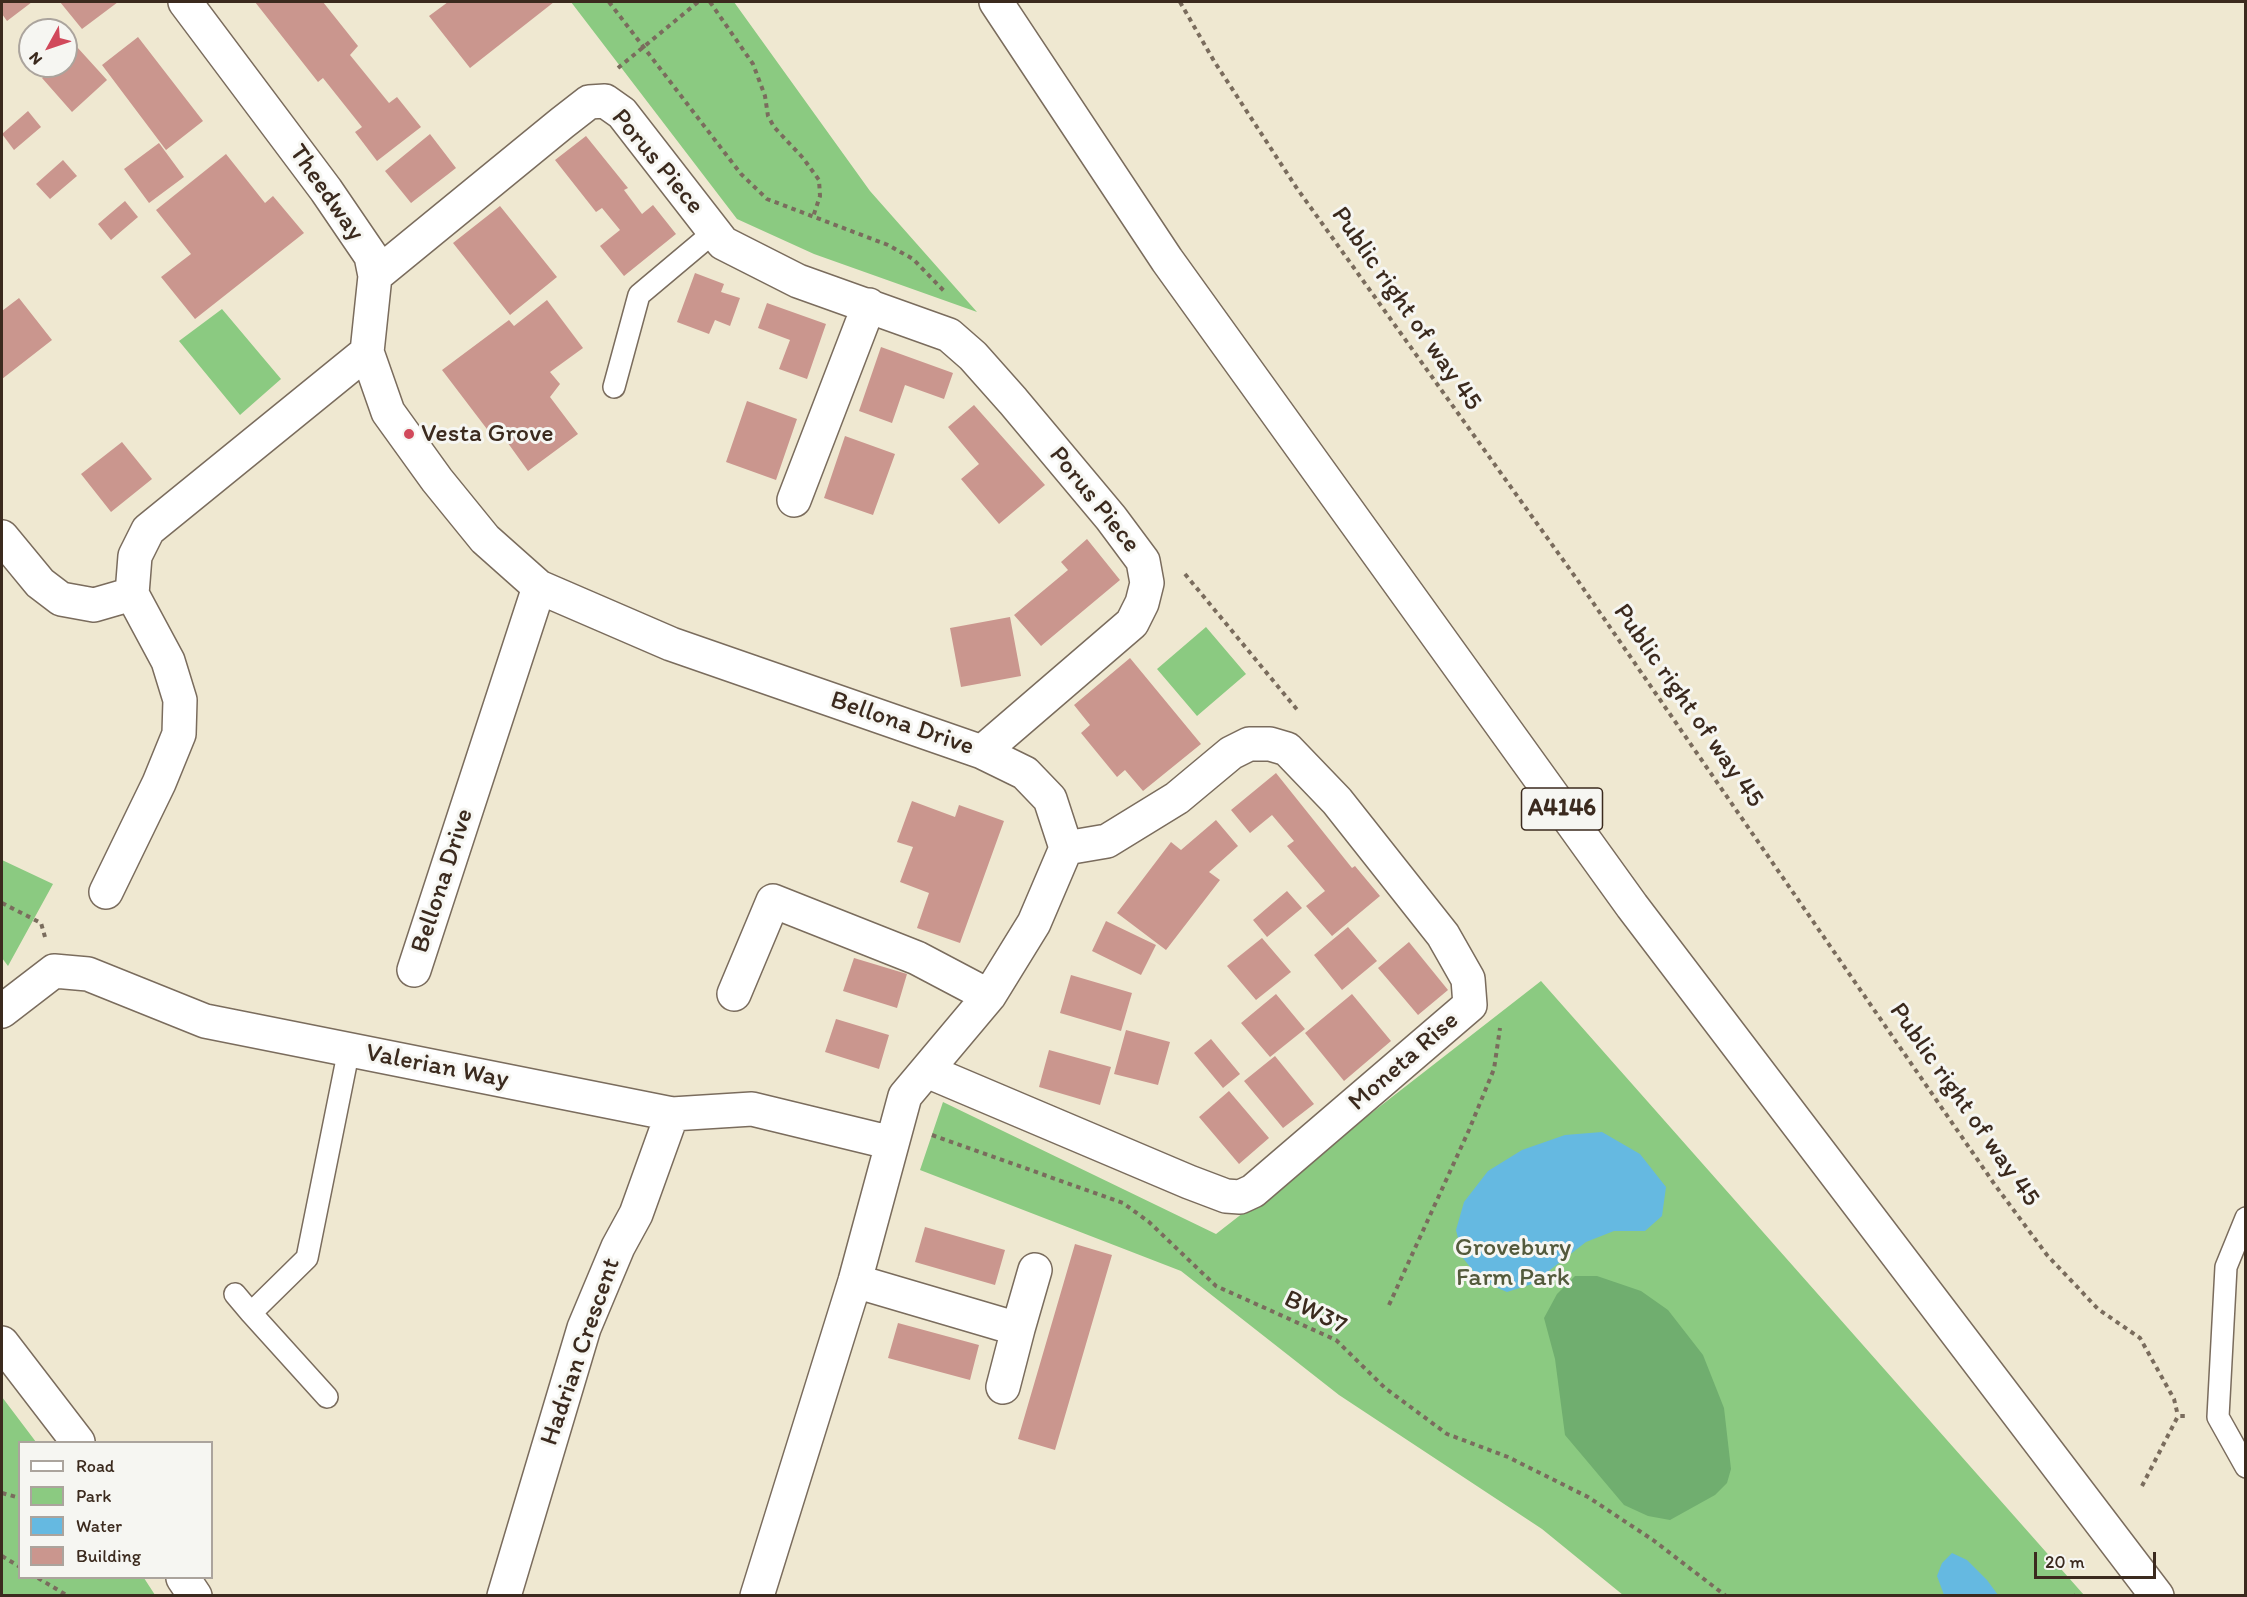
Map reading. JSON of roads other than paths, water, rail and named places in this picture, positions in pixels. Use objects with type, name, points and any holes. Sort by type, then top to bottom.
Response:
[{"type":"main road","name":"Theedway","points":[[185,2],[326,190],[371,256],[375,276],[367,352],[388,412]]},
{"type":"main road","name":"A4146","points":[[996,2],[1167,260],[1632,906],[2157,1596]]},
{"type":"main road","name":"Porus Piece","points":[[375,276],[505,166],[589,102],[605,101],[622,113],[723,243],[798,281],[950,335],[973,356],[1111,518],[1143,561],[1147,583],[1142,603],[1132,623],[982,752]]},
{"type":"main road","points":[[794,500],[869,305]]},
{"type":"main road","points":[[106,892],[159,783],[179,734],[180,700],[168,661],[132,594],[135,556],[148,530],[367,352]]},
{"type":"main road","name":"Bellona Drive","points":[[388,412],[437,480],[485,539],[539,587],[671,644],[982,752],[1025,773],[1050,799],[1066,848]]},
{"type":"main road","points":[[2,537],[40,583],[61,599],[94,605],[132,594]]},
{"type":"main road","name":"Bellona Drive","points":[[414,970],[539,587]]},
{"type":"main road","name":"Moneta Rise","points":[[927,1071],[1226,1197],[1240,1197],[1253,1191],[1470,1005],[1468,979],[1443,935],[1337,801],[1287,749],[1270,744],[1249,744],[1231,753],[1177,798],[1107,841],[1066,848]]},
{"type":"main road","points":[[757,1596],[855,1281],[905,1096],[989,996],[1034,923],[1066,848]]},
{"type":"main road","points":[[734,994],[773,901],[917,958],[989,996]]},
{"type":"main road","name":"Valerian Way","points":[[2,1011],[54,971],[88,974],[206,1021],[672,1114],[752,1109],[895,1133]]},
{"type":"main road","name":"Hadrian Crescent","points":[[504,1596],[584,1328],[618,1247],[636,1214],[672,1114]]},
{"type":"main road","points":[[1003,1387],[1035,1270]]},
{"type":"main road","points":[[855,1281],[1018,1329]]},
{"type":"main road","points":[[2,1343],[76,1441]]},
{"type":"main road","points":[[184,1579],[195,1596]]},
{"type":"lane","points":[[614,387],[639,295],[714,232]]},
{"type":"lane","points":[[251,1313],[307,1258],[350,1049]]},
{"type":"lane","points":[[2246,1218],[2226,1267],[2218,1417],[2246,1467]]},
{"type":"lane","points":[[235,1294],[327,1397]]},
{"type":"water","points":[[1602,1132],[1640,1154],[1666,1187],[1662,1216],[1645,1231],[1614,1231],[1586,1242],[1532,1284],[1507,1292],[1481,1281],[1463,1258],[1456,1230],[1464,1202],[1488,1171],[1522,1150],[1565,1135]]},
{"type":"water","points":[[1952,1553],[1967,1560],[1998,1595],[1944,1595],[1937,1576],[1942,1563]]},
{"type":"place","name":"Vesta Grove","points":[[409,434]]},
{"type":"park label","name":"Grovebury Farm Park","points":[[1513,1263]]}]
